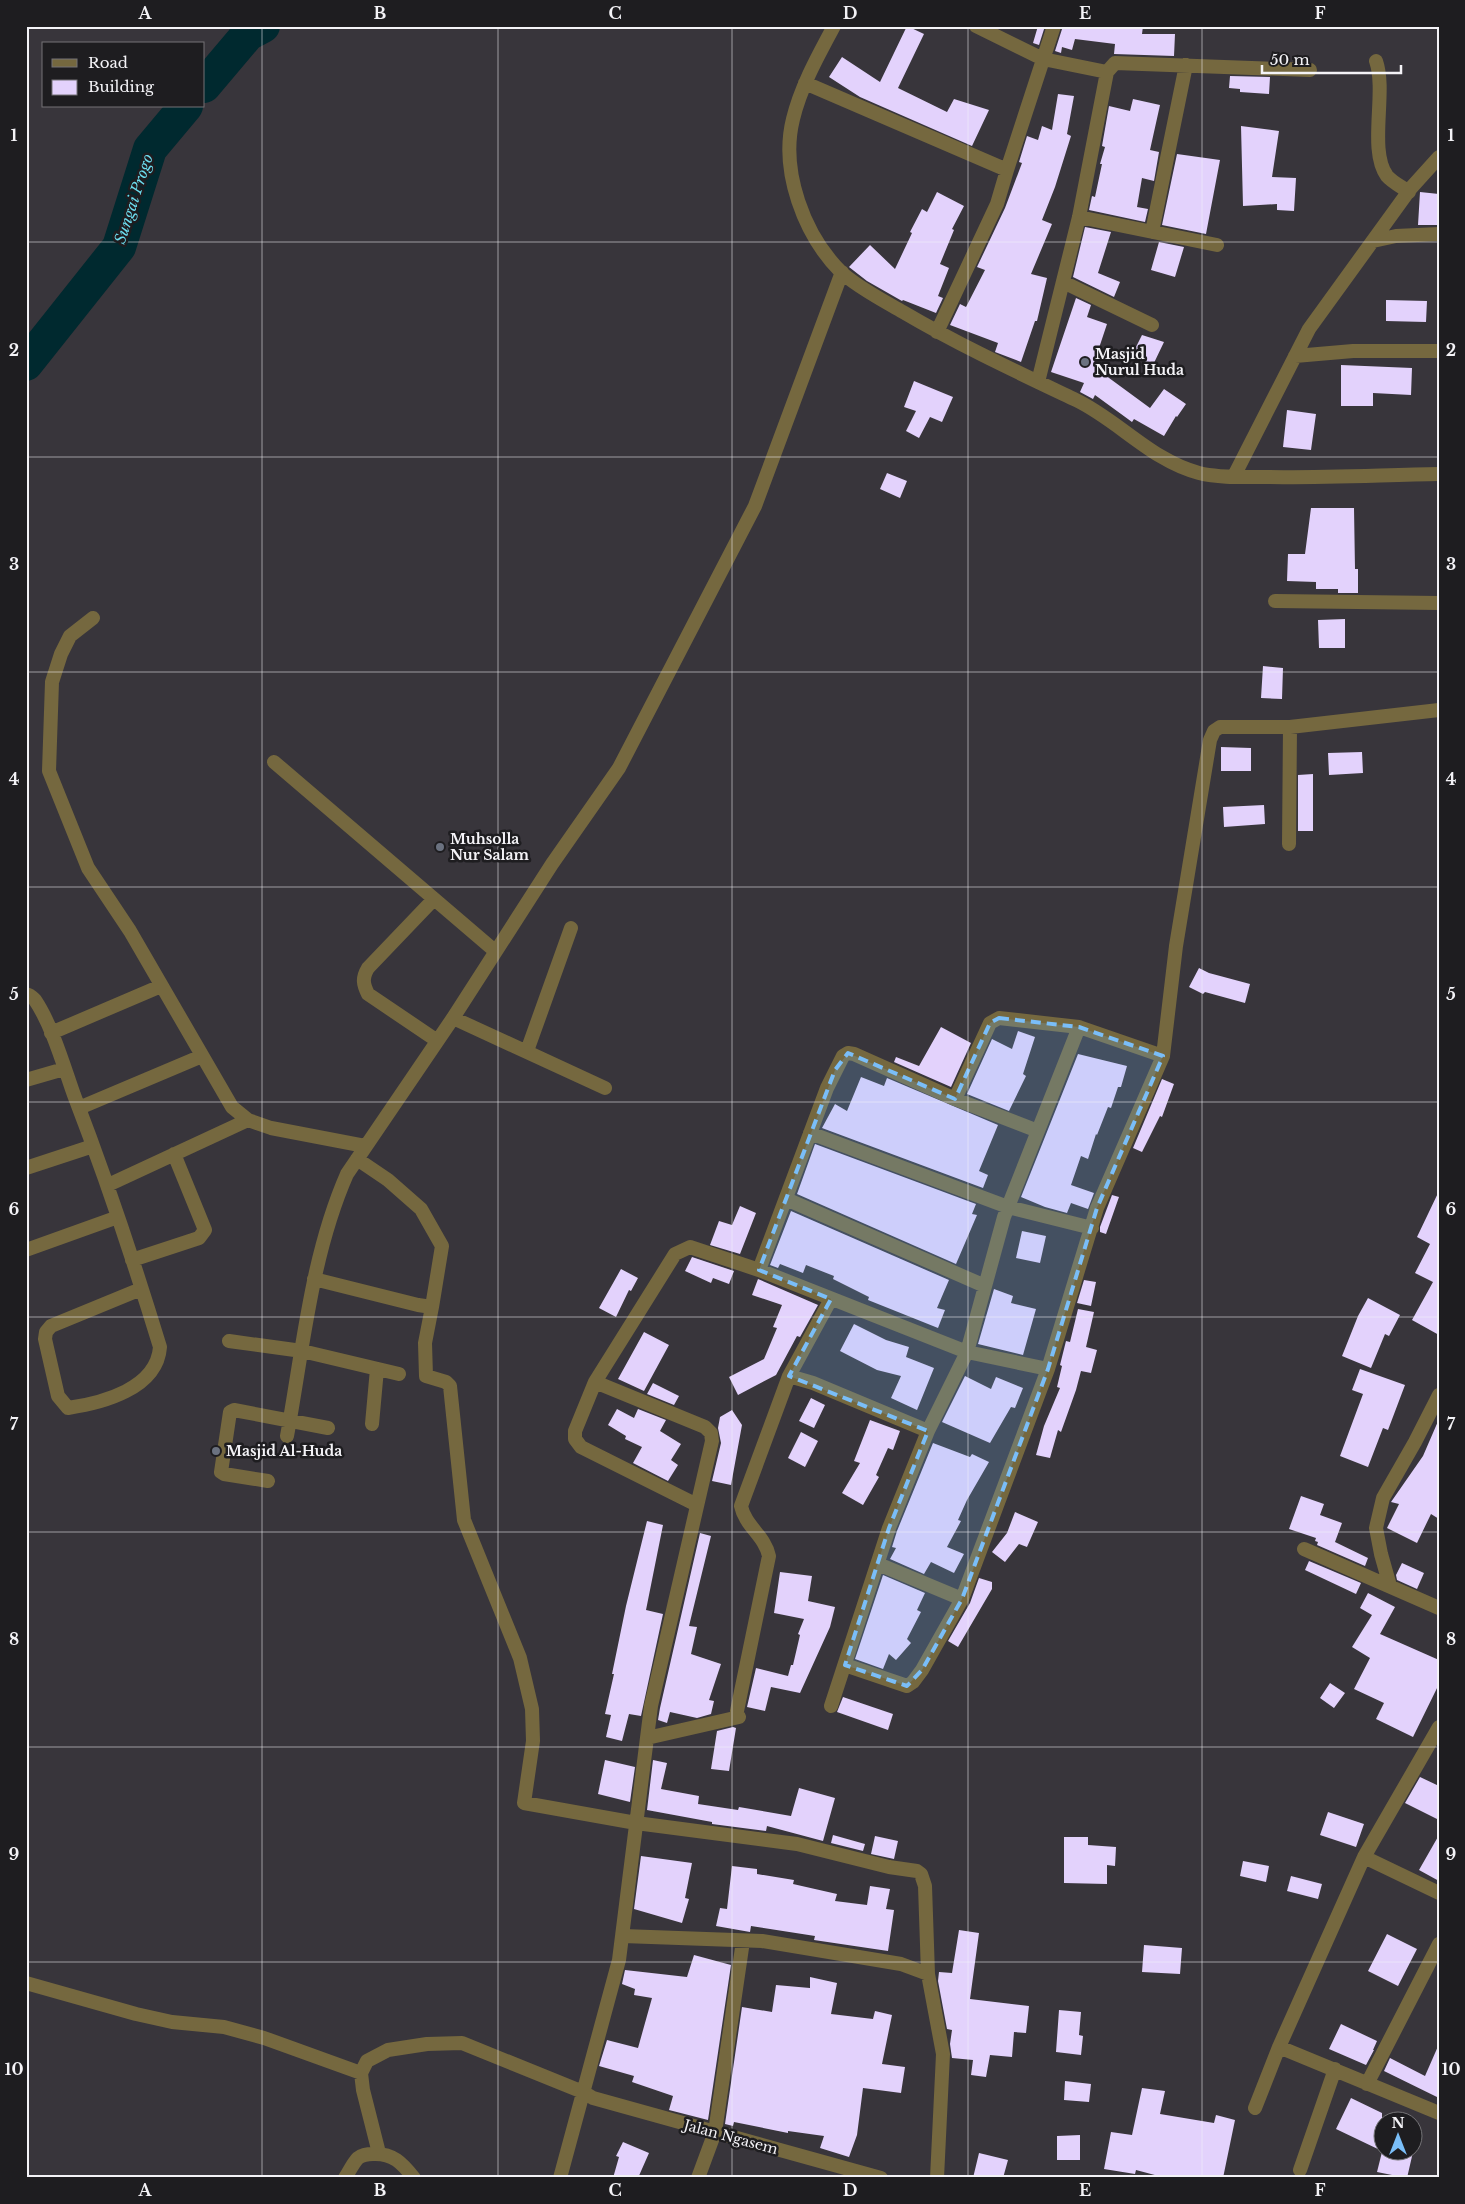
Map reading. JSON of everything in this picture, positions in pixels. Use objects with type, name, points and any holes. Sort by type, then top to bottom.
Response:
[{"type":"street","points":[[834,26],[805,83],[792,120],[790,161],[798,202],[818,241],[842,272],[882,300],[937,332],[1080,402],[1167,460],[1199,473],[1285,478],[1439,474]]},
{"type":"street","points":[[976,26],[1043,59],[1107,72]]},
{"type":"street","points":[[937,332],[997,204],[1054,26]]},
{"type":"street","points":[[1376,61],[1379,76],[1379,149],[1381,163],[1388,176],[1409,192]]},
{"type":"street","points":[[1038,382],[1079,217],[1107,72],[1115,63],[1310,70]]},
{"type":"street","points":[[1152,232],[1186,65]]},
{"type":"street","points":[[805,83],[1007,170]]},
{"type":"street","points":[[1234,476],[1309,329],[1409,192],[1439,157]]},
{"type":"street","points":[[1079,217],[1217,245]]},
{"type":"street","points":[[1373,241],[1396,236],[1439,234]]},
{"type":"street","points":[[287,1436],[314,1279],[338,1193],[347,1174],[436,1040],[453,1018],[495,951],[620,768],[755,506],[842,272]]},
{"type":"street","points":[[1063,282],[1152,325]]},
{"type":"street","points":[[1296,356],[1353,351],[1439,351]]},
{"type":"street","points":[[1275,601],[1439,603]]},
{"type":"street","points":[[93,618],[70,636],[61,654],[52,682],[49,771],[88,868],[130,931],[232,1107],[248,1120],[271,1128],[365,1146]]},
{"type":"street","points":[[845,1665],[907,1686],[922,1670],[962,1599],[1048,1370],[1097,1208],[1163,1056],[1176,946],[1210,740],[1214,731],[1220,727],[1290,727],[1439,710]]},
{"type":"street","points":[[1289,844],[1290,727]]},
{"type":"street","points":[[274,762],[495,951]]},
{"type":"street","points":[[434,899],[368,968],[363,976],[368,994],[436,1040]]},
{"type":"street","points":[[527,1051],[571,928]]},
{"type":"street","points":[[51,1033],[161,986]]},
{"type":"street","points":[[26,994],[31,996],[36,1002],[51,1033],[108,1184],[142,1289],[160,1348],[159,1357],[143,1382],[88,1405],[68,1408],[58,1396],[45,1339],[46,1332],[51,1326],[142,1289]]},
{"type":"street","points":[[453,1018],[605,1088]]},
{"type":"street","points":[[955,1099],[990,1023],[994,1019],[1079,1027],[1163,1056]]},
{"type":"street","points":[[832,1706],[890,1528],[928,1431],[967,1352],[1008,1206],[1079,1027]]},
{"type":"street","points":[[759,1270],[835,1070],[843,1056],[848,1053],[955,1099],[1038,1131]]},
{"type":"street","points":[[79,1108],[202,1056]]},
{"type":"street","points":[[26,1080],[64,1069]]},
{"type":"street","points":[[108,1184],[248,1120]]},
{"type":"street","points":[[810,1133],[1008,1206],[1092,1228]]},
{"type":"street","points":[[26,1168],[93,1146]]},
{"type":"street","points":[[132,1260],[199,1238],[205,1230],[174,1154]]},
{"type":"street","points":[[356,1159],[388,1180],[422,1209],[442,1246],[425,1343],[426,1376],[446,1382],[450,1386],[464,1520],[520,1658],[532,1709],[533,1742],[524,1803],[636,1823],[797,1844],[888,1867],[917,1871],[922,1874],[926,1886],[928,1974],[943,2054],[937,2178]]},
{"type":"street","points":[[786,1199],[985,1286]]},
{"type":"street","points":[[26,1250],[118,1217]]},
{"type":"street","points":[[697,1505],[581,1447],[575,1440],[575,1431],[595,1382],[675,1254],[690,1247],[759,1270],[967,1352],[1048,1370]]},
{"type":"street","points":[[314,1279],[432,1307]]},
{"type":"street","points":[[647,1738],[738,1714],[769,1556],[767,1545],[748,1524],[741,1506],[789,1376],[831,1298]]},
{"type":"street","points":[[229,1341],[302,1350],[399,1374]]},
{"type":"street","points":[[372,1424],[377,1368]]},
{"type":"street","points":[[789,1376],[813,1383],[928,1431]]},
{"type":"street","points":[[560,2178],[620,1960],[651,1706],[712,1441],[709,1430],[595,1382]]},
{"type":"street","points":[[1390,1586],[1376,1528],[1383,1498],[1415,1442],[1439,1394]]},
{"type":"street","points":[[268,1481],[221,1472],[230,1412],[234,1410],[328,1428]]},
{"type":"street","points":[[1304,1549],[1439,1608]]},
{"type":"street","points":[[878,1564],[962,1599]]},
{"type":"street","points":[[1255,2108],[1279,2047],[1364,1857],[1439,1727]]},
{"type":"street","points":[[1364,1857],[1439,1893]]},
{"type":"street","points":[[622,1936],[762,1941],[901,1964],[928,1974]]},
{"type":"street","points":[[698,2178],[715,2132],[743,1941]]},
{"type":"street","points":[[1368,2084],[1439,1944]]},
{"type":"street","points":[[26,1983],[136,2014],[172,2022],[224,2027],[264,2038],[361,2073],[363,2090],[379,2153]]},
{"type":"street","name":"Jalan Ngasem","points":[[361,2073],[367,2062],[388,2050],[427,2044],[462,2043],[584,2092],[593,2098],[881,2178]]},
{"type":"street","points":[[1279,2047],[1439,2113]]},
{"type":"street","points":[[1300,2170],[1335,2070]]},
{"type":"street","points":[[345,2178],[357,2159],[367,2154],[379,2153],[391,2155],[401,2162],[414,2178]]},
{"type":"highlighted area","points":[[999,1018],[1079,1027],[1163,1056],[1097,1208],[1048,1369],[962,1599],[922,1670],[907,1686],[845,1665],[889,1528],[928,1431],[789,1376],[831,1299],[759,1270],[835,1070],[848,1053],[955,1099],[990,1023]]},
{"type":"building","points":[[907,26],[924,34],[898,88],[947,112],[954,99],[989,110],[972,146],[860,97],[829,77],[842,57],[880,82]]},
{"type":"building","points":[[1038,26],[1045,26],[1039,45],[1033,43]]},
{"type":"building","points":[[1063,26],[1143,26],[1142,34],[1175,34],[1174,56],[1114,54],[1115,44],[1075,39],[1072,50],[1062,47],[1061,53],[1055,51]]},
{"type":"building","points":[[1230,76],[1270,77],[1269,94],[1240,92],[1240,89],[1229,88]]},
{"type":"building","points":[[1058,94],[1074,96],[1067,134],[1071,136],[1055,187],[1042,220],[1052,224],[1031,274],[1047,278],[1037,321],[1035,321],[1021,362],[995,352],[998,343],[950,325],[960,304],[966,307],[985,270],[977,267],[1005,208],[1022,163],[1019,162],[1027,136],[1038,140],[1042,126],[1052,130]]},
{"type":"building","points":[[1133,99],[1160,105],[1150,150],[1159,152],[1154,181],[1142,178],[1137,207],[1148,209],[1145,222],[1089,210],[1092,196],[1095,197],[1102,164],[1100,164],[1105,147],[1102,146],[1109,106],[1130,111]]},
{"type":"building","points":[[1241,126],[1279,131],[1272,177],[1296,178],[1294,211],[1277,210],[1277,204],[1243,206]]},
{"type":"building","points":[[1177,154],[1220,160],[1206,234],[1162,225]]},
{"type":"building","points":[[937,192],[964,206],[952,229],[954,230],[940,264],[949,268],[938,296],[943,298],[936,313],[902,301],[867,281],[849,267],[870,245],[895,269],[912,233],[910,232],[922,209],[927,212]]},
{"type":"building","points":[[1420,192],[1439,194],[1439,225],[1418,225]]},
{"type":"building","points":[[1085,227],[1111,232],[1098,273],[1120,282],[1114,297],[1073,277]]},
{"type":"building","points":[[1159,242],[1184,247],[1175,277],[1151,270]]},
{"type":"building","points":[[1076,298],[1091,305],[1087,317],[1107,324],[1093,366],[1106,372],[1105,375],[1150,408],[1164,389],[1186,404],[1164,436],[1134,419],[1132,422],[1095,395],[1093,399],[1080,392],[1084,383],[1051,372]]},
{"type":"building","points":[[1386,300],[1427,301],[1426,322],[1386,321]]},
{"type":"building","points":[[1142,335],[1164,342],[1153,365],[1132,355]]},
{"type":"building","points":[[1341,365],[1412,368],[1411,395],[1373,393],[1373,406],[1341,406]]},
{"type":"building","points":[[914,381],[953,397],[942,422],[930,417],[919,438],[906,431],[916,411],[904,407]]},
{"type":"building","points":[[1287,410],[1316,414],[1311,450],[1283,447]]},
{"type":"building","points":[[887,473],[907,481],[900,498],[880,489]]},
{"type":"building","points":[[1311,508],[1354,508],[1355,569],[1358,569],[1358,593],[1338,593],[1338,589],[1316,589],[1316,582],[1287,581],[1288,554],[1305,554]]},
{"type":"building","points":[[1345,619],[1345,648],[1319,648],[1318,620]]},
{"type":"building","points":[[1263,666],[1283,668],[1282,699],[1261,698]]},
{"type":"building","points":[[1221,747],[1251,748],[1251,771],[1221,771]]},
{"type":"building","points":[[1362,752],[1363,773],[1329,775],[1328,753]]},
{"type":"building","points":[[1313,774],[1313,831],[1298,831],[1298,775]]},
{"type":"building","points":[[1264,805],[1265,824],[1224,827],[1223,807]]},
{"type":"building","points":[[1199,968],[1209,973],[1250,984],[1245,1003],[1205,992],[1203,994],[1189,987]]},
{"type":"building","points":[[941,1027],[971,1043],[951,1087],[894,1062],[896,1057],[919,1066]]},
{"type":"building","points":[[1018,1031],[1035,1037],[1023,1074],[1026,1076],[1009,1111],[967,1094],[992,1039],[1012,1049]]},
{"type":"building","points":[[1078,1054],[1127,1066],[1121,1087],[1118,1087],[1111,1108],[1108,1107],[1096,1134],[1088,1159],[1081,1156],[1071,1185],[1094,1193],[1088,1209],[1071,1203],[1067,1213],[1045,1207],[1021,1197]]},
{"type":"building","points":[[861,1077],[884,1086],[887,1078],[998,1125],[979,1171],[988,1175],[983,1188],[822,1128],[835,1104],[847,1111]]},
{"type":"building","points":[[1162,1079],[1174,1084],[1162,1117],[1160,1116],[1142,1152],[1133,1148]]},
{"type":"building","points":[[815,1144],[976,1204],[972,1214],[977,1215],[956,1264],[797,1194]]},
{"type":"building","points":[[1439,1191],[1439,1335],[1412,1320],[1433,1282],[1415,1273],[1430,1244],[1417,1237]]},
{"type":"building","points":[[1112,1195],[1119,1197],[1106,1234],[1100,1232],[1100,1227]]},
{"type":"building","points":[[740,1206],[756,1213],[740,1254],[710,1245],[719,1221],[732,1225]]},
{"type":"building","points":[[791,1211],[949,1280],[937,1308],[945,1310],[938,1328],[868,1300],[869,1297],[833,1279],[834,1276],[806,1265],[803,1273],[780,1264],[778,1268],[770,1265]]},
{"type":"building","points":[[1022,1231],[1046,1236],[1040,1263],[1016,1258]]},
{"type":"building","points":[[692,1257],[734,1271],[729,1284],[713,1278],[711,1283],[685,1271]]},
{"type":"building","points":[[621,1269],[638,1278],[631,1291],[629,1290],[616,1317],[599,1308]]},
{"type":"building","points":[[758,1279],[818,1305],[800,1337],[797,1336],[776,1375],[738,1395],[729,1377],[764,1359],[777,1328],[773,1327],[782,1305],[752,1295]]},
{"type":"building","points":[[1084,1280],[1096,1282],[1091,1306],[1077,1303]]},
{"type":"building","points":[[994,1289],[1013,1296],[1011,1303],[1036,1309],[1023,1355],[978,1344]]},
{"type":"building","points":[[1368,1298],[1400,1315],[1389,1336],[1385,1334],[1371,1368],[1342,1356],[1358,1316]]},
{"type":"building","points":[[1078,1309],[1094,1312],[1086,1347],[1097,1350],[1091,1373],[1081,1371],[1061,1432],[1058,1430],[1050,1458],[1036,1455],[1044,1426],[1060,1388],[1057,1387],[1062,1366],[1060,1365],[1066,1341],[1070,1342]]},
{"type":"building","points":[[854,1324],[886,1340],[909,1347],[906,1357],[934,1368],[917,1410],[891,1398],[901,1376],[877,1370],[840,1351]]},
{"type":"building","points":[[644,1332],[669,1345],[644,1391],[618,1379]]},
{"type":"building","points":[[1360,1369],[1405,1385],[1388,1430],[1383,1428],[1368,1467],[1340,1456],[1363,1394],[1352,1390]]},
{"type":"building","points":[[965,1376],[991,1389],[996,1377],[1023,1388],[1015,1408],[1011,1407],[990,1443],[942,1422]]},
{"type":"building","points":[[653,1383],[679,1396],[674,1405],[647,1394]]},
{"type":"building","points":[[811,1398],[825,1405],[814,1428],[799,1421]]},
{"type":"building","points":[[617,1409],[634,1418],[638,1409],[666,1420],[660,1431],[681,1444],[671,1460],[678,1465],[668,1481],[633,1463],[642,1447],[625,1439],[626,1436],[608,1425]]},
{"type":"building","points":[[732,1410],[742,1425],[731,1485],[712,1481],[721,1443],[718,1428],[720,1417]]},
{"type":"building","points":[[1439,1419],[1439,1519],[1431,1514],[1417,1543],[1387,1528],[1399,1504],[1391,1502],[1423,1456]]},
{"type":"building","points":[[870,1420],[900,1431],[893,1450],[888,1448],[876,1475],[879,1477],[863,1505],[842,1493],[860,1463],[854,1461]]},
{"type":"building","points":[[801,1432],[818,1441],[805,1467],[788,1458]]},
{"type":"building","points":[[933,1443],[970,1457],[972,1454],[989,1462],[967,1500],[958,1520],[961,1521],[947,1547],[964,1554],[954,1573],[931,1562],[924,1574],[890,1559],[896,1548],[892,1547],[897,1531]]},
{"type":"building","points":[[1301,1496],[1324,1504],[1320,1515],[1342,1523],[1335,1542],[1368,1558],[1365,1566],[1317,1545],[1316,1538],[1289,1529]]},
{"type":"building","points":[[1015,1512],[1038,1522],[1027,1547],[1019,1544],[1005,1562],[992,1552],[1007,1533]]},
{"type":"building","points":[[647,1521],[663,1525],[646,1610],[663,1614],[641,1716],[629,1714],[622,1741],[606,1737],[611,1715],[605,1714],[626,1606]]},
{"type":"building","points":[[700,1533],[711,1536],[689,1626],[697,1627],[691,1654],[721,1664],[709,1700],[714,1701],[711,1714],[697,1718],[670,1712],[667,1723],[658,1720],[660,1708]]},
{"type":"building","points":[[1309,1561],[1361,1583],[1356,1594],[1305,1570]]},
{"type":"building","points":[[1402,1563],[1424,1573],[1417,1589],[1397,1580],[1396,1575]]},
{"type":"building","points":[[780,1572],[812,1576],[808,1601],[835,1607],[830,1627],[800,1693],[771,1687],[765,1711],[747,1707],[756,1668],[788,1676],[791,1665],[793,1665],[800,1635],[798,1634],[804,1619],[774,1613]]},
{"type":"building","points":[[883,1575],[925,1593],[917,1610],[921,1612],[907,1639],[911,1643],[896,1660],[889,1654],[883,1669],[855,1659]]},
{"type":"building","points":[[979,1578],[992,1582],[992,1589],[958,1647],[948,1641],[970,1603]]},
{"type":"building","points":[[1368,1593],[1395,1607],[1380,1634],[1439,1660],[1439,1684],[1413,1737],[1376,1719],[1384,1703],[1354,1689],[1370,1658],[1352,1647],[1372,1615],[1360,1608]]},
{"type":"building","points":[[1330,1683],[1345,1693],[1334,1708],[1320,1698]]},
{"type":"building","points":[[843,1697],[893,1714],[888,1730],[837,1712]]},
{"type":"building","points":[[736,1728],[729,1771],[711,1769],[717,1731]]},
{"type":"building","points":[[605,1760],[635,1767],[630,1802],[598,1794]]},
{"type":"building","points":[[653,1760],[667,1763],[661,1789],[699,1796],[698,1804],[738,1810],[739,1807],[791,1816],[799,1788],[835,1798],[823,1841],[767,1826],[766,1831],[712,1824],[712,1822],[647,1810]]},
{"type":"building","points":[[1420,1777],[1439,1786],[1439,1820],[1405,1803]]},
{"type":"building","points":[[1328,1812],[1364,1824],[1356,1847],[1320,1835]]},
{"type":"building","points":[[833,1835],[865,1844],[863,1851],[831,1843]]},
{"type":"building","points":[[1439,1835],[1439,1881],[1419,1870]]},
{"type":"building","points":[[875,1836],[898,1841],[894,1859],[871,1854]]},
{"type":"building","points":[[1064,1837],[1088,1837],[1088,1845],[1116,1847],[1115,1866],[1107,1865],[1107,1884],[1064,1883]]},
{"type":"building","points":[[641,1856],[692,1863],[685,1898],[689,1899],[682,1923],[634,1909]]},
{"type":"building","points":[[1243,1861],[1269,1866],[1266,1882],[1240,1876]]},
{"type":"building","points":[[732,1866],[757,1869],[757,1874],[794,1880],[793,1884],[837,1894],[835,1901],[867,1905],[870,1886],[890,1889],[886,1909],[894,1910],[888,1951],[814,1940],[815,1936],[751,1926],[750,1932],[716,1926],[720,1908],[727,1909]]},
{"type":"building","points":[[1291,1876],[1322,1884],[1318,1899],[1287,1891]]},
{"type":"building","points":[[959,1930],[979,1933],[970,1999],[1029,2006],[1026,2033],[1014,2032],[1012,2057],[990,2055],[986,2077],[971,2075],[973,2060],[952,2058],[950,2044],[952,2030],[947,2029],[938,1981],[939,1972],[952,1973]]},
{"type":"building","points":[[1387,1934],[1417,1949],[1398,1986],[1368,1971]]},
{"type":"building","points":[[1144,1945],[1182,1948],[1180,1974],[1142,1972]]},
{"type":"building","points":[[694,1955],[731,1965],[708,2120],[669,2110],[673,2096],[632,2082],[634,2076],[599,2066],[607,2040],[638,2048],[652,1998],[634,1995],[635,1989],[622,1984],[625,1970],[687,1977]]},
{"type":"building","points":[[810,1977],[837,1983],[831,2014],[873,2019],[875,2011],[892,2015],[882,2064],[905,2067],[901,2093],[863,2088],[857,2135],[849,2157],[820,2148],[824,2136],[788,2131],[788,2133],[734,2122],[733,2126],[725,2124],[742,2007],[772,2012],[776,1985],[810,1988]]},
{"type":"building","points":[[1059,2010],[1081,2012],[1079,2035],[1083,2036],[1081,2055],[1056,2052]]},
{"type":"building","points":[[1341,2024],[1377,2041],[1366,2065],[1329,2049]]},
{"type":"building","points":[[1439,2044],[1439,2098],[1384,2071],[1390,2058],[1425,2076]]},
{"type":"building","points":[[1065,2081],[1091,2084],[1089,2102],[1064,2100]]},
{"type":"building","points":[[1142,2088],[1165,2091],[1160,2114],[1214,2123],[1216,2115],[1235,2120],[1223,2178],[1166,2178],[1136,2170],[1135,2174],[1104,2169],[1111,2132],[1132,2135]]},
{"type":"building","points":[[1351,2098],[1380,2112],[1372,2112],[1372,2146],[1336,2129]]},
{"type":"building","points":[[1080,2135],[1080,2160],[1057,2160],[1057,2136]]},
{"type":"building","points":[[623,2142],[649,2153],[638,2178],[613,2178],[619,2157],[616,2156]]},
{"type":"building","points":[[979,2153],[1008,2160],[1003,2178],[973,2178]]},
{"type":"building","points":[[1380,2162],[1411,2162],[1407,2178],[1377,2172]]},
{"type":"waterway","name":"Sungai Progo","points":[[205,85],[248,34],[263,26]]},
{"type":"waterway","name":"Sungai Progo","points":[[26,364],[119,247],[150,149],[184,108]]},
{"type":"place","name":"Masjid Nurul Huda","points":[[1085,362]]},
{"type":"place","name":"Muhsolla Nur Salam","points":[[440,847]]},
{"type":"place","name":"Masjid Al-Huda","points":[[216,1451]]}]
